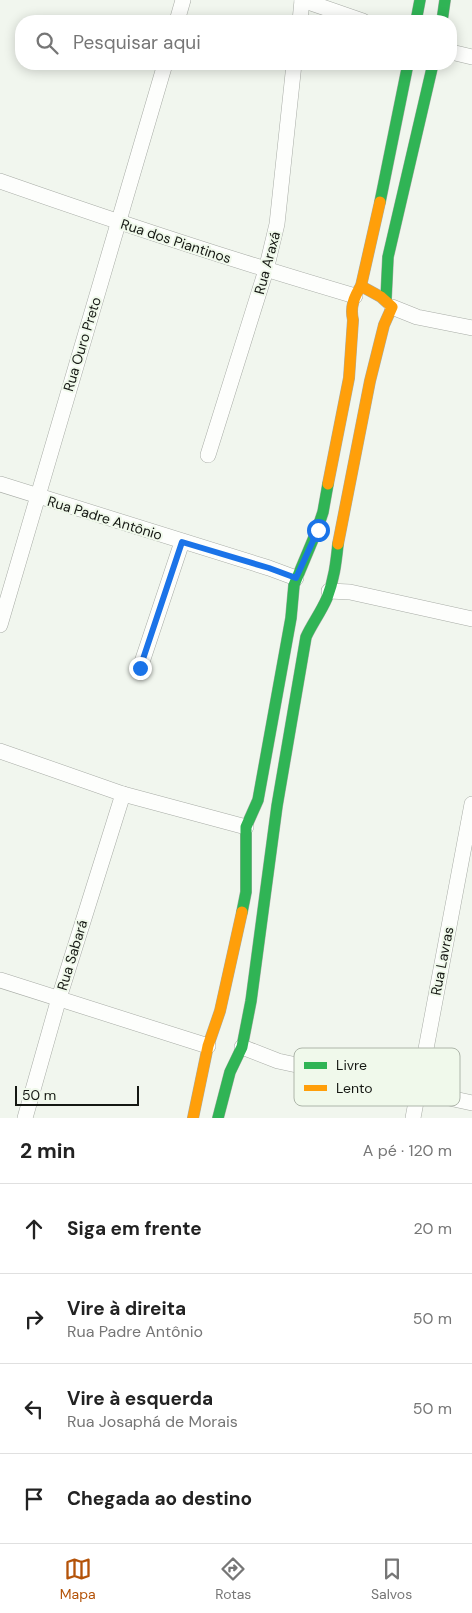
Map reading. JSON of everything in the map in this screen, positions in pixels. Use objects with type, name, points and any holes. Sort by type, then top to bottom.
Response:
[{"type":"main road","points":[[417,15],[420,0]]},
{"type":"main road","points":[[443,15],[445,0]]},
{"type":"main road","points":[[218,1118],[217,1071],[208,1046],[226,1026],[246,892],[246,827],[258,800],[291,618],[301,574],[323,512],[349,378],[353,320],[351,311],[369,253],[407,70]]},
{"type":"main road","points":[[193,1118],[217,1071],[242,1047],[253,991],[276,806],[306,638],[318,600],[331,570],[339,535],[370,381],[373,328],[389,303],[388,257],[432,70]]},
{"type":"main road","points":[[358,291],[389,303]]},
{"type":"main road","points":[[353,320],[373,328]]},
{"type":"main road","points":[[301,574],[318,600]]},
{"type":"main road","points":[[226,1026],[238,1031],[242,1047]]},
{"type":"street","points":[[179,15],[183,0]]},
{"type":"street","points":[[301,15],[302,0],[346,15]]},
{"type":"street","points":[[457,53],[472,57]]},
{"type":"street","name":"Rua Ouro Preto","points":[[0,625],[163,70]]},
{"type":"street","name":"Rua Araxá","points":[[208,455],[266,270],[276,224],[293,70]]},
{"type":"street","name":"Rua dos Piantinos","points":[[0,181],[119,223],[266,270],[358,291]]},
{"type":"street","points":[[389,303],[417,317],[472,328]]},
{"type":"street","name":"Rua Padre Antônio","points":[[0,484],[182,542],[269,568],[301,574]]},
{"type":"street","points":[[140,668],[182,542]]},
{"type":"street","points":[[318,600],[350,592],[472,619]]},
{"type":"street","points":[[0,751],[123,794],[246,827]]},
{"type":"street","name":"Rua Sabará","points":[[24,1118],[58,998],[123,794]]},
{"type":"street","name":"Rua Lavras","points":[[426,1048],[472,804]]},
{"type":"street","points":[[0,980],[208,1046]]},
{"type":"street","points":[[242,1047],[278,1061],[294,1064]]},
{"type":"traffic: fast","points":[[417,15],[420,0]]},
{"type":"traffic: fast","points":[[443,15],[445,0]]},
{"type":"traffic: fast","points":[[380,202],[407,70]]},
{"type":"traffic: fast","points":[[386,299],[388,257],[432,70]]},
{"type":"traffic: fast","points":[[242,912],[246,892],[246,827],[258,800],[291,618],[294,585],[317,530],[323,512],[328,484]]},
{"type":"traffic: fast","points":[[218,1118],[230,1072],[242,1047],[251,1001],[277,806],[306,637],[325,603],[334,571],[338,544]]},
{"type":"traffic: slow","points":[[328,484],[349,378],[353,320],[352,306],[361,286],[380,202]]},
{"type":"traffic: slow","points":[[338,544],[370,381],[384,325],[392,307],[381,297],[361,286]]},
{"type":"traffic: slow","points":[[193,1118],[208,1046],[220,1011],[242,912]]},
{"type":"route","points":[[140,668],[182,542],[296,578],[318,530]]}]
